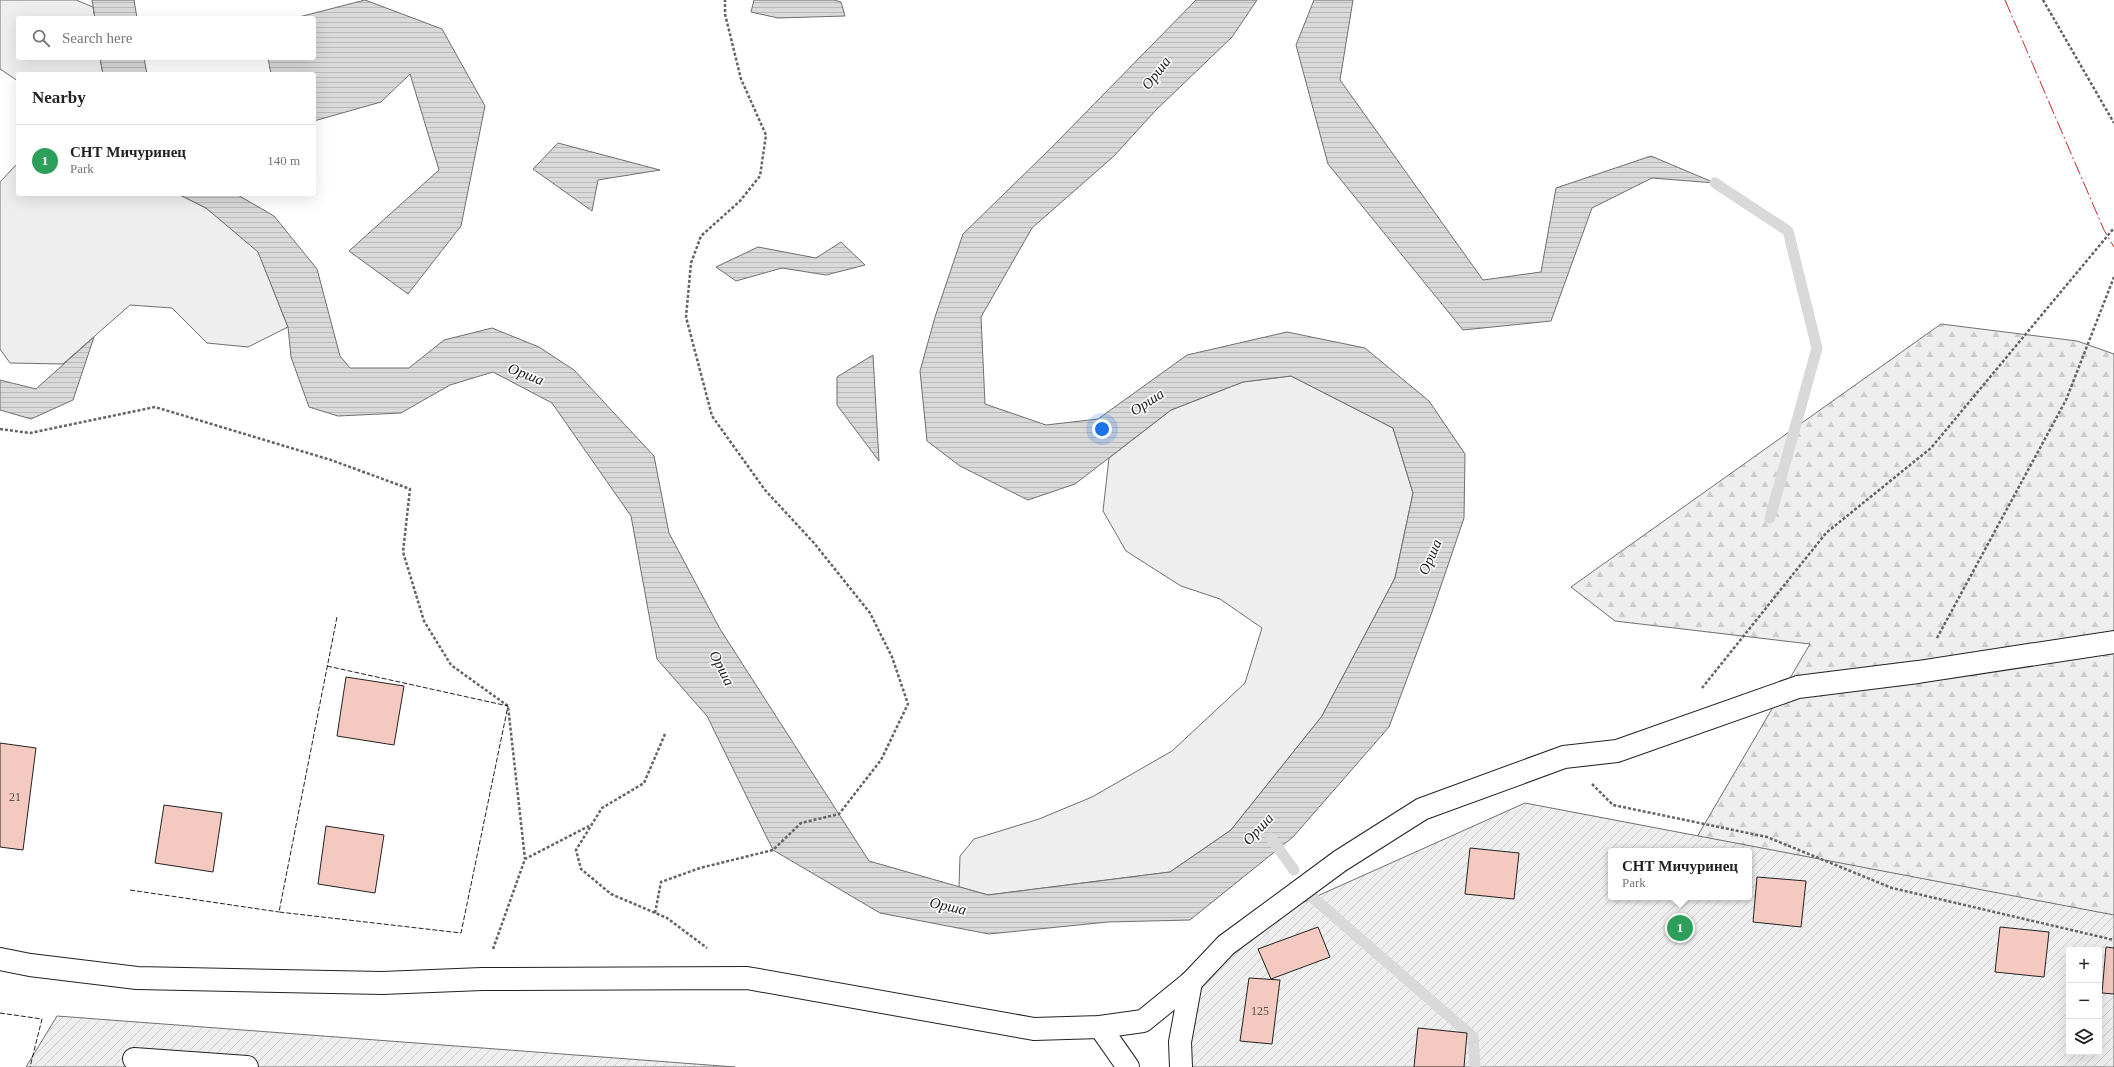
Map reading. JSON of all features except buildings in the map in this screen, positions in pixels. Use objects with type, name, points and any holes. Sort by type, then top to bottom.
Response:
[{"type":"street","points":[[0,959],[30,965],[137,978],[382,983],[482,979],[747,978],[1034,1029],[1100,1027],[1143,1021],[1191,982],[1226,944],[1340,861],[1422,809],[1564,757],[1617,751],[1798,687],[1918,672],[2114,642]]},
{"type":"street","points":[[1181,1067],[1180,1042],[1191,982]]},
{"type":"street","points":[[1100,1027],[1128,1067]]},
{"type":"street","points":[[134,1059],[247,1067]]},
{"type":"path","points":[[655,913],[661,882],[700,868],[773,850],[801,823],[839,814],[881,760],[908,704],[892,657],[870,613],[814,543],[765,490],[712,416],[686,317],[691,263],[701,236],[740,201],[760,176],[766,135],[741,79],[725,14],[725,0]]},
{"type":"path","points":[[2043,0],[2114,123]]},
{"type":"path","points":[[1702,690],[1826,533],[1931,448],[2114,228]]},
{"type":"path","points":[[1918,672],[2066,400],[2114,277]]},
{"type":"path","points":[[0,429],[30,433],[155,406],[331,460],[410,489],[403,552],[424,621],[451,665],[508,706],[525,859],[482,979]]},
{"type":"path","points":[[665,734],[644,783],[602,808],[589,826],[576,850],[581,869],[611,894],[667,918],[710,950]]},
{"type":"path","points":[[1564,757],[1613,804],[1767,837],[1892,888],[2114,940]]},
{"type":"path","points":[[525,859],[589,826]]},
{"type":"green space","points":[[0,0],[76,0],[93,7],[95,16],[16,16],[16,60],[100,60],[103,72],[16,72],[16,80],[0,69]]},
{"type":"green space","points":[[16,165],[16,196],[182,196],[206,208],[258,251],[288,327],[248,347],[207,343],[172,308],[130,305],[63,364],[10,363],[0,349],[0,182]]},
{"type":"green space","points":[[1941,324],[2077,341],[2114,354],[2114,939],[1752,852],[1752,848],[1731,848],[1694,842],[1810,644],[1615,621],[1571,587]]},
{"type":"green space","points":[[1291,376],[1393,428],[1413,493],[1395,578],[1322,716],[1231,830],[1170,872],[988,895],[959,887],[960,856],[974,839],[1039,819],[1092,797],[1172,751],[1245,683],[1262,628],[1220,599],[1181,586],[1126,551],[1103,511],[1109,458],[1171,410],[1243,382]]},
{"type":"green space","points":[[1525,803],[2114,915],[2114,1067],[1171,1067],[1219,940]]},
{"type":"green space","points":[[57,1016],[735,1067],[26,1067]]},
{"type":"water","points":[[92,0],[134,0],[137,16],[95,16]]},
{"type":"water","points":[[365,0],[442,29],[485,106],[461,226],[408,294],[349,251],[439,170],[410,74],[381,102],[316,120],[316,72],[271,72],[268,60],[316,60],[316,16],[303,16]]},
{"type":"water","points":[[754,0],[834,0],[841,2],[845,16],[778,18],[751,12]]},
{"type":"water","name":"Орша","points":[[1196,0],[1257,0],[1232,37],[1155,111],[1114,156],[1032,228],[981,317],[985,404],[1046,425],[1098,419],[1187,355],[1287,332],[1365,348],[1429,401],[1465,454],[1464,518],[1432,612],[1389,727],[1293,837],[1190,920],[1108,922],[989,934],[880,913],[773,850],[707,716],[657,659],[631,516],[552,403],[493,372],[450,385],[401,413],[338,416],[309,407],[291,357],[288,327],[258,252],[206,208],[182,196],[239,196],[274,216],[317,269],[340,356],[350,368],[409,368],[444,340],[492,328],[539,347],[574,370],[654,456],[669,533],[720,629],[869,861],[988,895],[1170,872],[1231,830],[1322,716],[1395,578],[1413,493],[1393,428],[1291,376],[1243,382],[1171,410],[1075,484],[1028,500],[960,466],[927,441],[920,371],[935,317],[963,234],[1052,147]]},
{"type":"water","points":[[1314,0],[1353,0],[1340,80],[1483,280],[1541,272],[1556,188],[1651,156],[1715,183],[1652,178],[1592,208],[1551,321],[1463,330],[1328,164],[1296,45]]},
{"type":"water","points":[[100,60],[144,60],[147,72],[103,72]]},
{"type":"water","points":[[558,143],[660,170],[598,180],[592,211],[533,169]]},
{"type":"water","points":[[841,242],[865,265],[826,275],[782,268],[736,281],[716,267],[758,247],[816,258]]},
{"type":"water","points":[[94,337],[73,400],[31,419],[0,410],[0,380],[36,389]]},
{"type":"water","points":[[873,355],[879,461],[837,405],[837,377]]},
{"type":"waterway","points":[[1715,183],[1788,231],[1817,348],[1770,518]]},
{"type":"waterway","name":"Орша","points":[[1271,838],[1294,870]]},
{"type":"waterway","points":[[1311,896],[1473,1037],[1475,1067]]},
{"type":"fence","points":[[327,666],[508,706],[461,933],[279,912],[337,617]]},
{"type":"fence","points":[[130,890],[279,912]]},
{"type":"fence","points":[[0,1013],[42,1019],[30,1067]]},
{"type":"power","points":[[2005,0],[2104,230],[2114,247]]},
{"type":"place","name":"СНТ Мичуринец","points":[[1680,928]]}]
